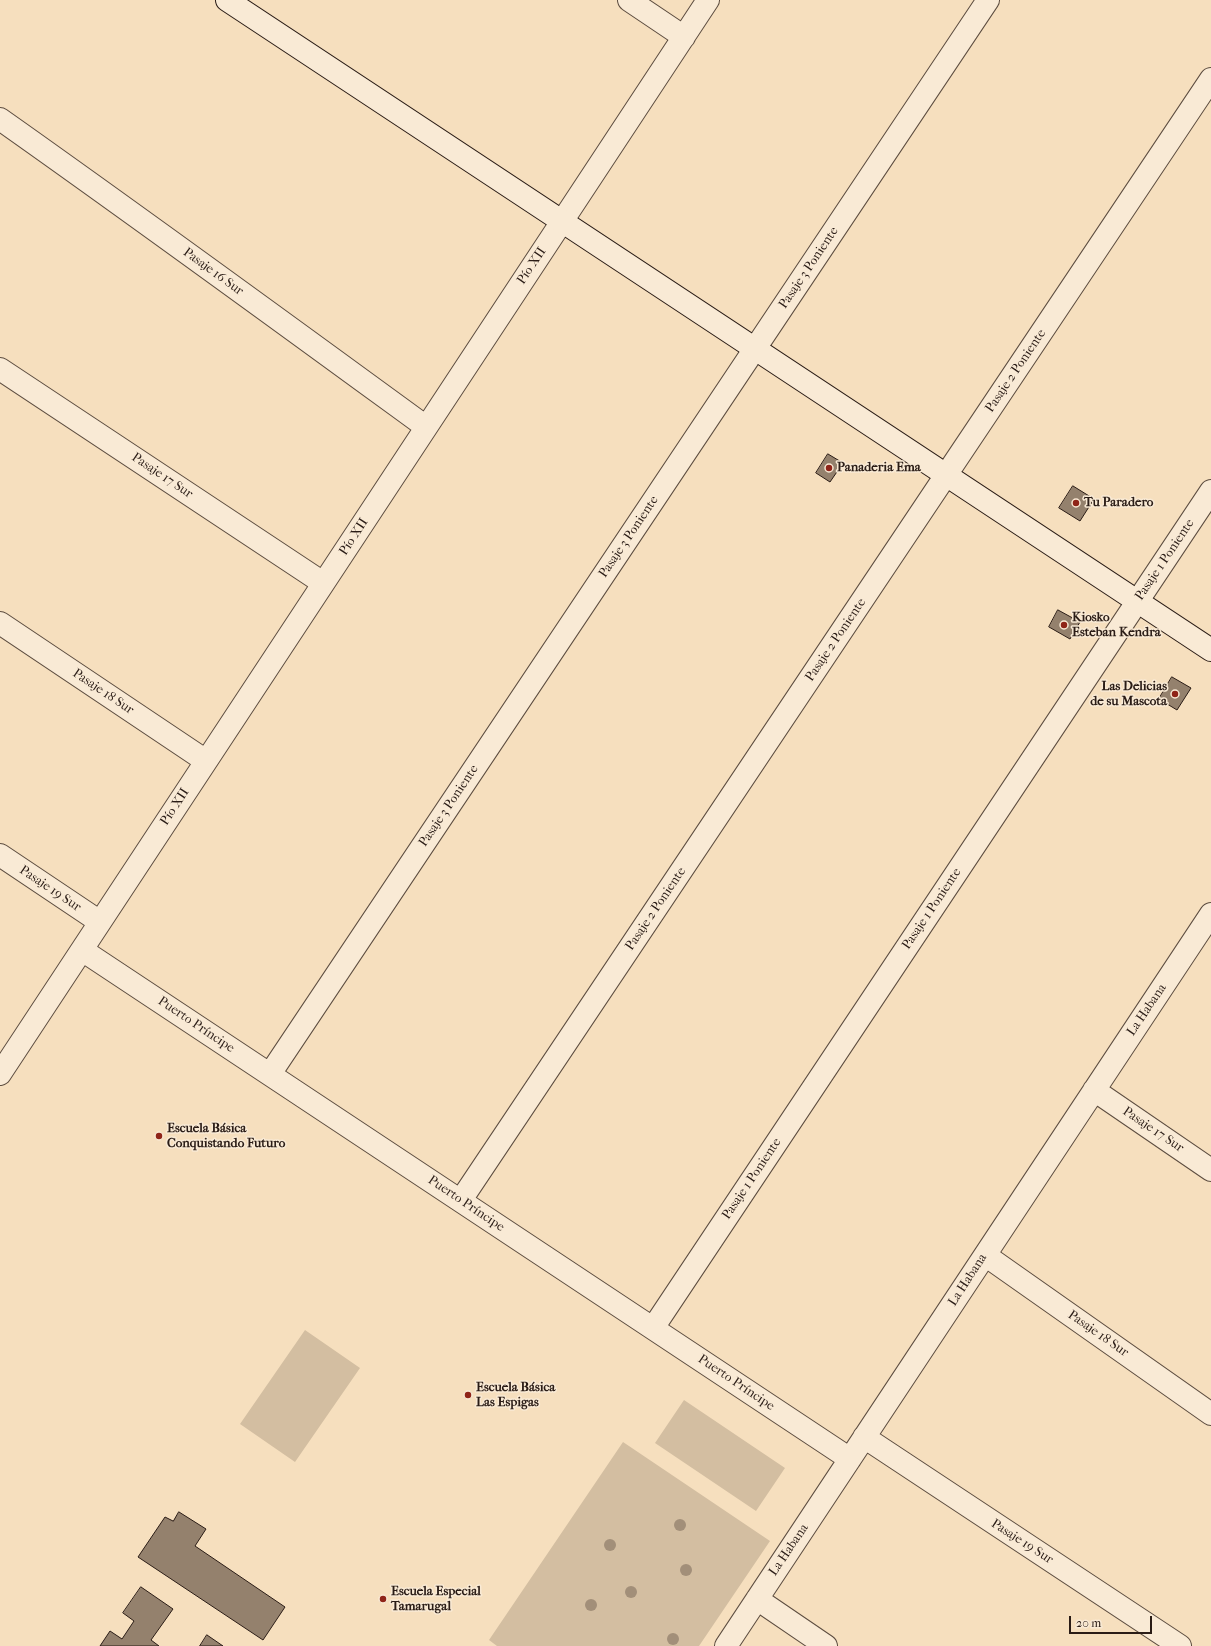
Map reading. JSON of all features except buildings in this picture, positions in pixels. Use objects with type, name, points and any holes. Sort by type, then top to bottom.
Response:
[{"type":"street","points":[[227,0],[1211,650]]},
{"type":"street","points":[[629,0],[684,37]]},
{"type":"street","name":"Pío XII","points":[[0,1074],[708,0]]},
{"type":"street","name":"Pasaje 3 Poniente","points":[[270,1074],[988,0]]},
{"type":"street","name":"Pasaje 2 Poniente","points":[[461,1200],[1211,79]]},
{"type":"street","name":"Pasaje 16 Sur","points":[[0,119],[108,195],[200,264],[426,427]]},
{"type":"street","name":"Pasaje 17 Sur","points":[[0,369],[323,583]]},
{"type":"street","name":"Pasaje 1 Poniente","points":[[653,1328],[1211,491]]},
{"type":"street","name":"Pasaje 18 Sur","points":[[0,623],[206,761]]},
{"type":"street","name":"Pasaje 19 Sur","points":[[0,855],[100,922]]},
{"type":"street","name":"La Habana","points":[[726,1646],[1210,917]]},
{"type":"street","name":"Puerto Príncipe","points":[[82,950],[850,1459]]},
{"type":"street","name":"Pasaje 17 Sur","points":[[1094,1090],[1211,1170]]},
{"type":"street","name":"Pasaje 18 Sur","points":[[985,1255],[1211,1414]]},
{"type":"street","name":"Pasaje 19 Sur","points":[[864,1437],[1180,1646]]},
{"type":"street","points":[[757,1599],[826,1646]]},
{"type":"shaded area","points":[[305,1330],[360,1368],[295,1462],[240,1424]]},
{"type":"shaded area","points":[[684,1400],[785,1468],[756,1511],[655,1443]]},
{"type":"shaded area","points":[[623,1442],[770,1541],[699,1646],[497,1646],[489,1640]]},
{"type":"place","name":"Panaderia Ema","points":[[829,468]]},
{"type":"place","name":"Tu Paradero","points":[[1076,503]]},
{"type":"place","name":"Kiosko Esteban Kendra","points":[[1064,625]]},
{"type":"place","name":"Las Delicias de su Mascota","points":[[1175,694]]},
{"type":"place","name":"Escuela Básica Conquistando Futuro","points":[[159,1136]]},
{"type":"place","name":"Escuela Básica Las Espigas","points":[[468,1395]]},
{"type":"place","name":"Escuela Especial Tamarugal","points":[[383,1599]]}]
